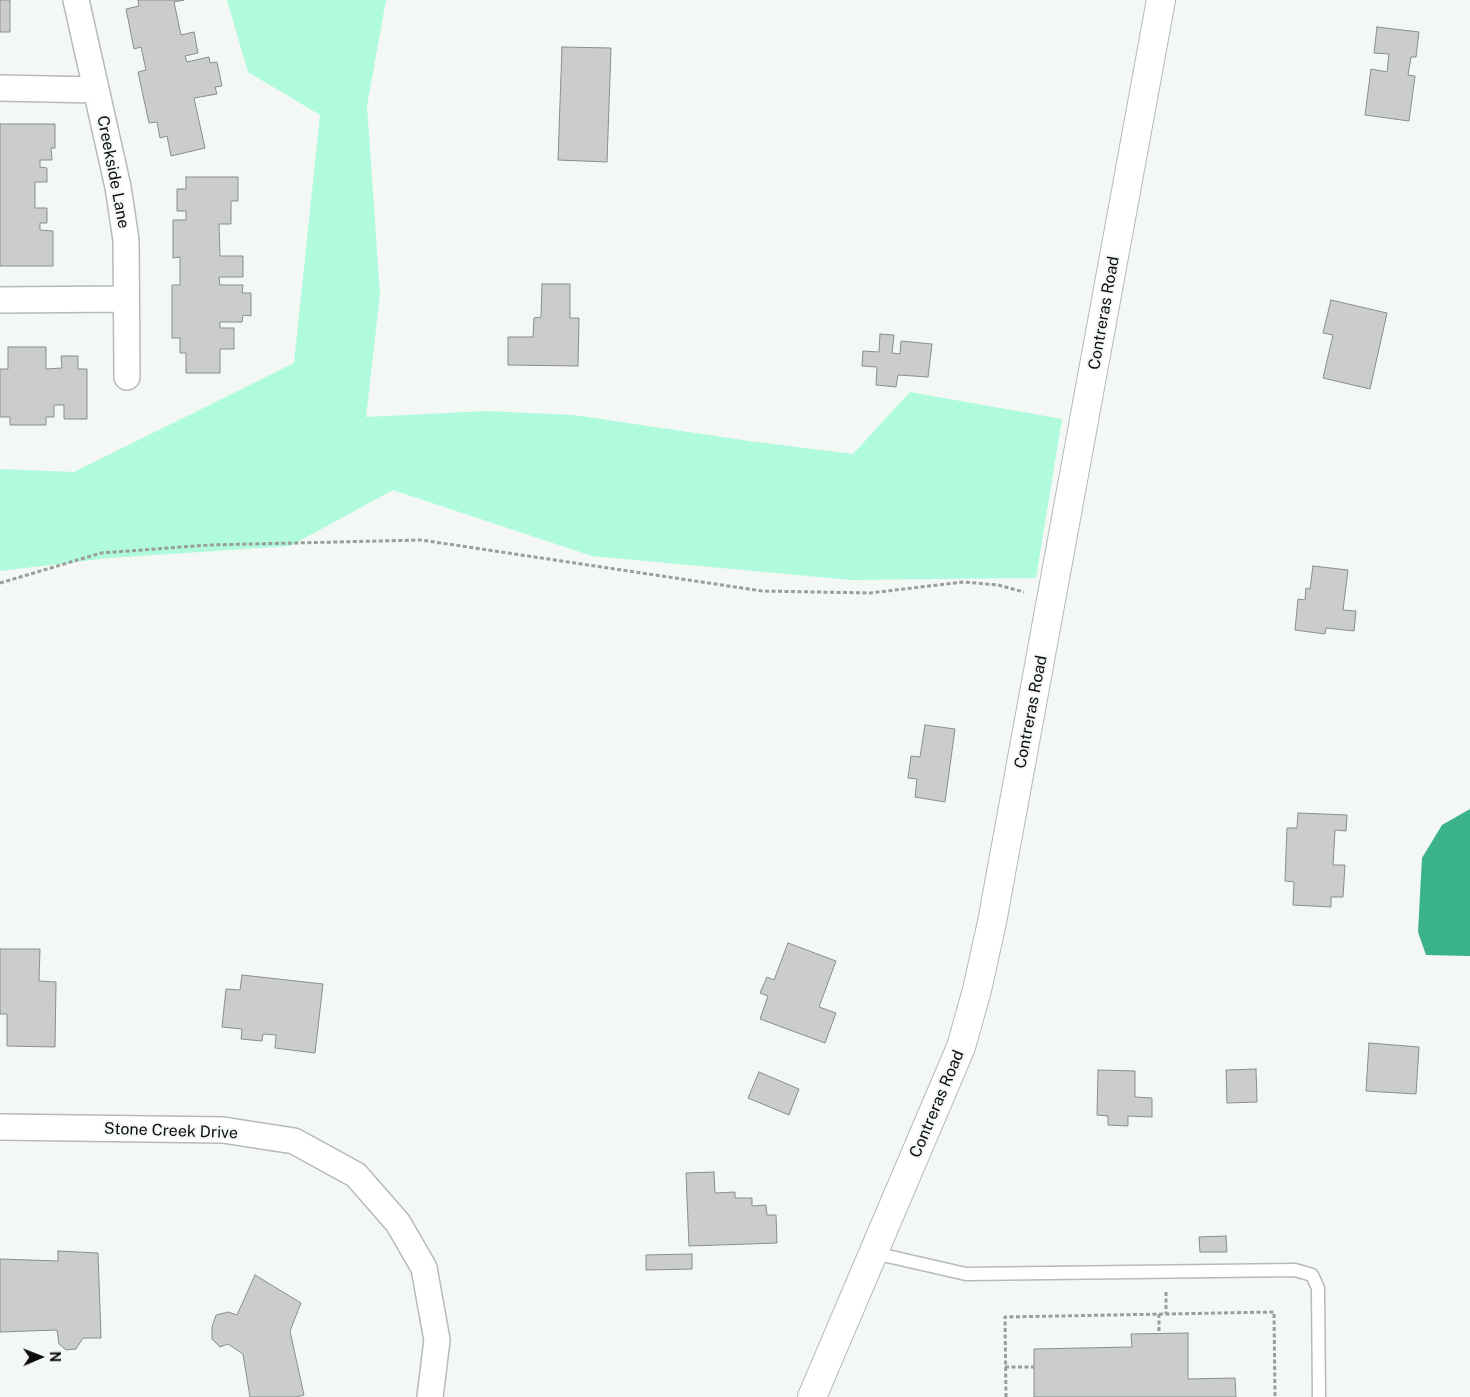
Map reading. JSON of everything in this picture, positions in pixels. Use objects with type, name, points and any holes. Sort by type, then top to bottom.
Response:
[{"type":"street","name":"Creekside Lane","points":[[76,0],[118,187],[126,240],[126,377]]},
{"type":"street","name":"Contreras Road","points":[[812,1397],[961,1047],[977,990],[992,922],[1052,601],[1161,0]]},
{"type":"street","points":[[0,88],[96,90]]},
{"type":"street","points":[[0,300],[125,299]]},
{"type":"street","name":"Stone Creek Drive","points":[[0,1127],[223,1130],[294,1141],[356,1175],[398,1223],[424,1268],[437,1340],[430,1397]]},
{"type":"lane","points":[[874,1253],[954,1273],[966,1274],[1295,1270],[1312,1275],[1318,1288],[1319,1397]]},
{"type":"path","points":[[0,584],[101,553],[209,545],[421,540],[762,591],[870,593],[964,582],[998,585],[1052,601]]},
{"type":"path","points":[[1006,1397],[1005,1317],[1274,1312],[1275,1397]]},
{"type":"path","points":[[1158,1314],[1159,1334]]},
{"type":"path","points":[[1006,1367],[1034,1367]]},
{"type":"shaded area","points":[[227,0],[386,0],[367,106],[380,294],[366,417],[486,411],[574,415],[749,441],[853,454],[910,392],[1062,419],[1036,578],[851,580],[592,556],[393,490],[290,546],[110,558],[0,571],[0,469],[74,472],[294,363],[320,115],[248,72]]},
{"type":"shaded area","points":[[1470,809],[1470,956],[1426,955],[1418,932],[1422,858],[1442,825]]},
{"type":"building","points":[[0,0],[10,0],[10,32],[0,32]]},
{"type":"building","points":[[138,0],[184,0],[174,2],[181,35],[194,32],[198,53],[185,56],[187,62],[209,57],[210,63],[217,62],[222,86],[215,87],[217,94],[194,98],[205,148],[171,156],[167,136],[160,138],[157,122],[149,123],[138,72],[146,70],[141,47],[134,49],[126,9],[139,6]]},
{"type":"building","points":[[1377,27],[1419,32],[1416,57],[1411,57],[1408,75],[1415,76],[1409,121],[1365,115],[1371,69],[1387,72],[1389,54],[1374,53]]},
{"type":"building","points":[[562,47],[611,48],[607,162],[558,160]]},
{"type":"building","points":[[0,124],[55,124],[55,148],[51,148],[52,160],[40,160],[40,167],[47,168],[47,182],[35,182],[35,208],[47,208],[47,223],[40,223],[40,230],[53,231],[53,266],[0,266]]},
{"type":"building","points":[[186,177],[238,177],[238,201],[231,201],[231,224],[219,224],[220,256],[243,256],[243,277],[219,277],[220,285],[243,285],[242,293],[251,293],[251,316],[243,315],[242,322],[220,322],[220,328],[234,328],[234,349],[220,349],[220,373],[186,373],[186,353],[180,353],[180,338],[172,338],[172,285],[180,285],[180,257],[173,258],[173,220],[186,220],[186,211],[177,211],[177,189],[186,189]]},
{"type":"building","points":[[542,284],[570,284],[570,318],[579,318],[578,366],[508,365],[508,337],[533,337],[534,318],[541,317]]},
{"type":"building","points":[[1331,300],[1387,313],[1370,389],[1323,378],[1333,335],[1323,333]]},
{"type":"building","points":[[880,334],[894,335],[892,353],[900,354],[901,341],[932,344],[928,377],[898,375],[896,387],[876,385],[877,367],[862,366],[863,351],[879,352]]},
{"type":"building","points":[[8,347],[46,347],[46,369],[62,368],[61,356],[78,356],[78,369],[87,369],[87,419],[64,419],[64,405],[54,405],[54,417],[46,417],[46,425],[10,425],[10,417],[0,417],[0,369],[8,369]]},
{"type":"building","points":[[1313,566],[1348,570],[1343,610],[1356,611],[1354,631],[1326,628],[1325,634],[1295,630],[1298,599],[1305,600],[1306,588],[1310,589]]},
{"type":"building","points":[[925,725],[955,729],[945,802],[915,797],[917,779],[908,778],[911,756],[920,757]]},
{"type":"building","points":[[1298,813],[1347,815],[1346,831],[1335,830],[1333,865],[1345,865],[1343,897],[1331,897],[1331,907],[1293,905],[1294,882],[1285,881],[1287,828],[1297,828]]},
{"type":"building","points":[[788,943],[836,961],[819,1007],[836,1013],[825,1043],[760,1019],[768,996],[760,993],[767,977],[774,980]]},
{"type":"building","points":[[0,949],[40,949],[39,981],[56,982],[55,1047],[7,1046],[7,1014],[0,1014]]},
{"type":"building","points":[[242,975],[323,984],[315,1053],[275,1048],[276,1035],[263,1034],[262,1041],[241,1039],[242,1029],[222,1027],[226,989],[240,990]]},
{"type":"building","points":[[1369,1043],[1419,1047],[1416,1094],[1366,1091]]},
{"type":"building","points":[[1256,1069],[1257,1102],[1227,1103],[1226,1070]]},
{"type":"building","points":[[1098,1070],[1135,1071],[1135,1097],[1152,1098],[1152,1117],[1128,1116],[1128,1126],[1108,1125],[1108,1116],[1097,1115]]},
{"type":"building","points":[[759,1072],[799,1089],[789,1115],[748,1098]]},
{"type":"building","points":[[714,1172],[715,1193],[735,1192],[735,1198],[752,1198],[752,1206],[766,1205],[767,1215],[776,1215],[777,1243],[689,1246],[686,1173]]},
{"type":"building","points":[[1226,1236],[1227,1252],[1200,1252],[1199,1237]]},
{"type":"building","points":[[58,1251],[98,1253],[101,1338],[83,1338],[76,1349],[66,1350],[59,1344],[57,1330],[0,1332],[0,1259],[58,1261]]},
{"type":"building","points":[[692,1254],[692,1269],[646,1270],[646,1255]]},
{"type":"building","points":[[255,1275],[301,1303],[290,1331],[304,1395],[296,1397],[250,1397],[243,1354],[228,1344],[220,1347],[212,1339],[212,1327],[216,1315],[228,1312],[237,1315]]},
{"type":"building","points":[[1188,1333],[1188,1379],[1235,1378],[1236,1397],[1034,1397],[1034,1349],[1132,1347],[1131,1334]]}]
